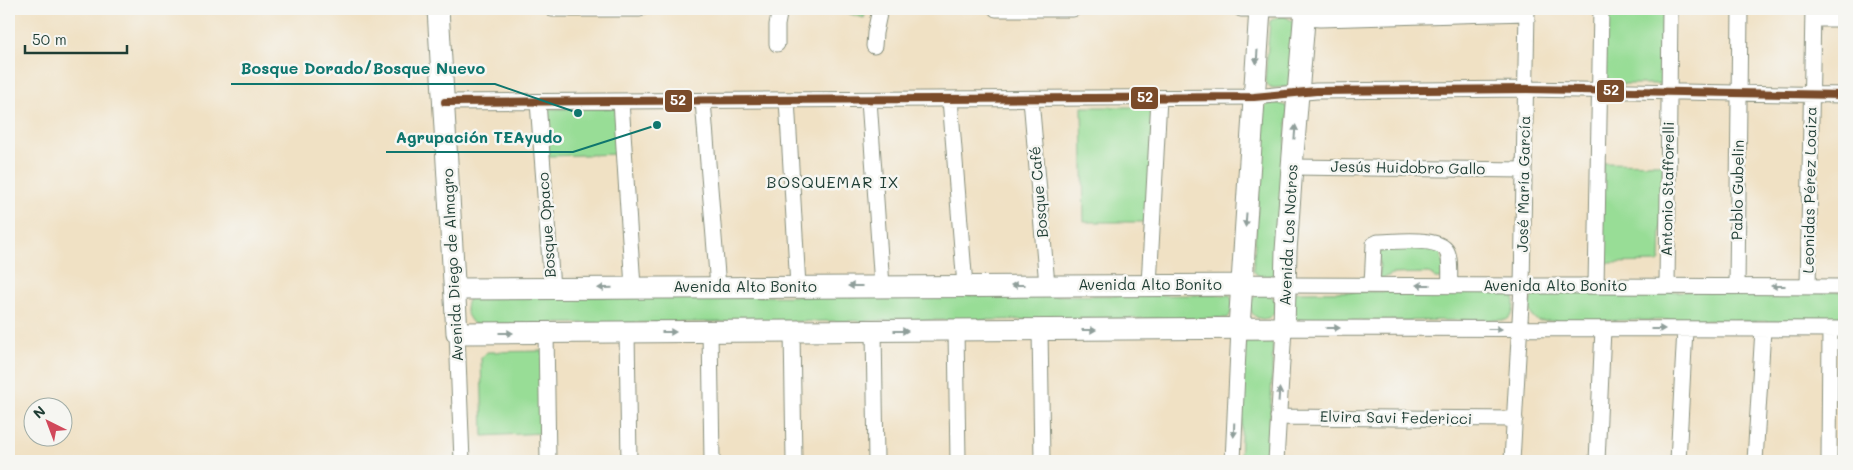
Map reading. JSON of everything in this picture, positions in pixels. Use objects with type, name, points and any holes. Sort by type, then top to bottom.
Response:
[{"type":"street","name":"Avenida Diego de Almagro","points":[[438,9],[455,289],[462,461]]},
{"type":"street","points":[[552,9],[640,9]]},
{"type":"street","points":[[777,44],[780,9]]},
{"type":"street","points":[[874,46],[880,9]]},
{"type":"street","points":[[996,9],[1073,9]]},
{"type":"street","points":[[1241,9],[1305,12],[1320,19],[1528,11]]},
{"type":"street","points":[[1233,461],[1239,328],[1260,9]]},
{"type":"street","points":[[1596,286],[1601,9]]},
{"type":"street","name":"Antonio Stafforelli","points":[[1667,286],[1670,9]]},
{"type":"street","name":"Pablo Gubelin","points":[[1737,286],[1740,9]]},
{"type":"street","name":"José María García","points":[[1512,461],[1522,286],[1528,11]]},
{"type":"street","name":"Avenida Los Notros","points":[[1276,461],[1292,167],[1305,12]]},
{"type":"street","points":[[1813,14],[1844,19]]},
{"type":"street","name":"Leonidas Pérez Loaiza","points":[[1808,286],[1813,14]]},
{"type":"street","points":[[445,102],[1254,97],[1316,91],[1527,89],[1844,95]]},
{"type":"street","points":[[1149,285],[1159,98]]},
{"type":"street","points":[[950,99],[965,286]]},
{"type":"street","name":"Bosque Café","points":[[1031,99],[1047,285]]},
{"type":"street","points":[[787,100],[798,286]]},
{"type":"street","points":[[869,100],[882,286]]},
{"type":"street","points":[[621,101],[633,288]]},
{"type":"street","points":[[703,101],[718,287]]},
{"type":"street","name":"Bosque Opaco","points":[[538,102],[552,288]]},
{"type":"street","name":"Jesús Huidobro Gallo","points":[[1292,167],[1524,170]]},
{"type":"street","points":[[1372,285],[1374,244],[1378,242],[1433,242],[1443,245],[1448,254],[1450,286]]},
{"type":"street","name":"Avenida Alto Bonito","points":[[455,289],[1047,285],[1844,287]]},
{"type":"street","points":[[457,333],[1239,328],[1837,329],[1829,461]]},
{"type":"street","points":[[1597,461],[1603,329]]},
{"type":"street","points":[[1678,461],[1685,329]]},
{"type":"street","points":[[1755,461],[1762,329]]},
{"type":"street","points":[[956,330],[958,461]]},
{"type":"street","points":[[1040,330],[1042,461]]},
{"type":"street","points":[[792,331],[794,461]]},
{"type":"street","points":[[874,331],[876,461]]},
{"type":"street","points":[[627,332],[629,461]]},
{"type":"street","points":[[710,332],[712,461]]},
{"type":"street","points":[[546,333],[548,461]]},
{"type":"street","name":"Elvira Savi Federicci","points":[[1278,417],[1515,419]]},
{"type":"green space","points":[[834,9],[867,9],[864,18]]},
{"type":"green space","points":[[1604,9],[1665,9],[1663,81],[1661,84],[1608,84],[1605,78]]},
{"type":"green space","points":[[1284,16],[1295,24],[1290,84],[1287,87],[1270,88],[1265,81],[1270,21]]},
{"type":"green space","points":[[1277,103],[1286,106],[1288,110],[1276,273],[1272,276],[1260,277],[1253,271],[1264,107],[1268,104]]},
{"type":"green space","points":[[1082,107],[1150,107],[1155,111],[1148,222],[1084,222]]},
{"type":"green space","points":[[618,108],[621,154],[548,156],[545,109]]},
{"type":"green space","points":[[1603,163],[1663,164],[1660,260],[1658,262],[1607,263],[1602,257]]},
{"type":"green space","points":[[1379,245],[1440,246],[1445,278],[1435,278],[1428,273],[1392,274],[1380,280]]},
{"type":"green space","points":[[1508,291],[1514,297],[1514,307],[1511,316],[1506,320],[1323,321],[1293,318],[1293,293],[1297,292]]},
{"type":"green space","points":[[1537,291],[1844,292],[1844,323],[1689,320],[1538,321],[1531,315],[1529,307],[1531,298]]},
{"type":"green space","points":[[1263,293],[1272,297],[1276,306],[1272,315],[1263,319],[1254,315],[1250,306],[1254,297]]},
{"type":"green space","points":[[1230,295],[1232,307],[1228,318],[474,324],[467,315],[466,308],[470,297]]},
{"type":"green space","points":[[1249,338],[1269,338],[1273,344],[1269,461],[1240,461],[1245,345]]},
{"type":"green space","points":[[543,351],[543,433],[483,436],[481,358],[487,352]]},
{"type":"transit line","name":"52","points":[[445,102],[1254,97],[1316,91],[1527,89],[1844,95]]},
{"type":"place","name":"Bosque Dorado/Bosque Nuevo","points":[[578,113]]},
{"type":"place","name":"Agrupación TEAyudo","points":[[657,125]]},
{"type":"district","name":"BOSQUEMAR IX","points":[[833,182]]}]
